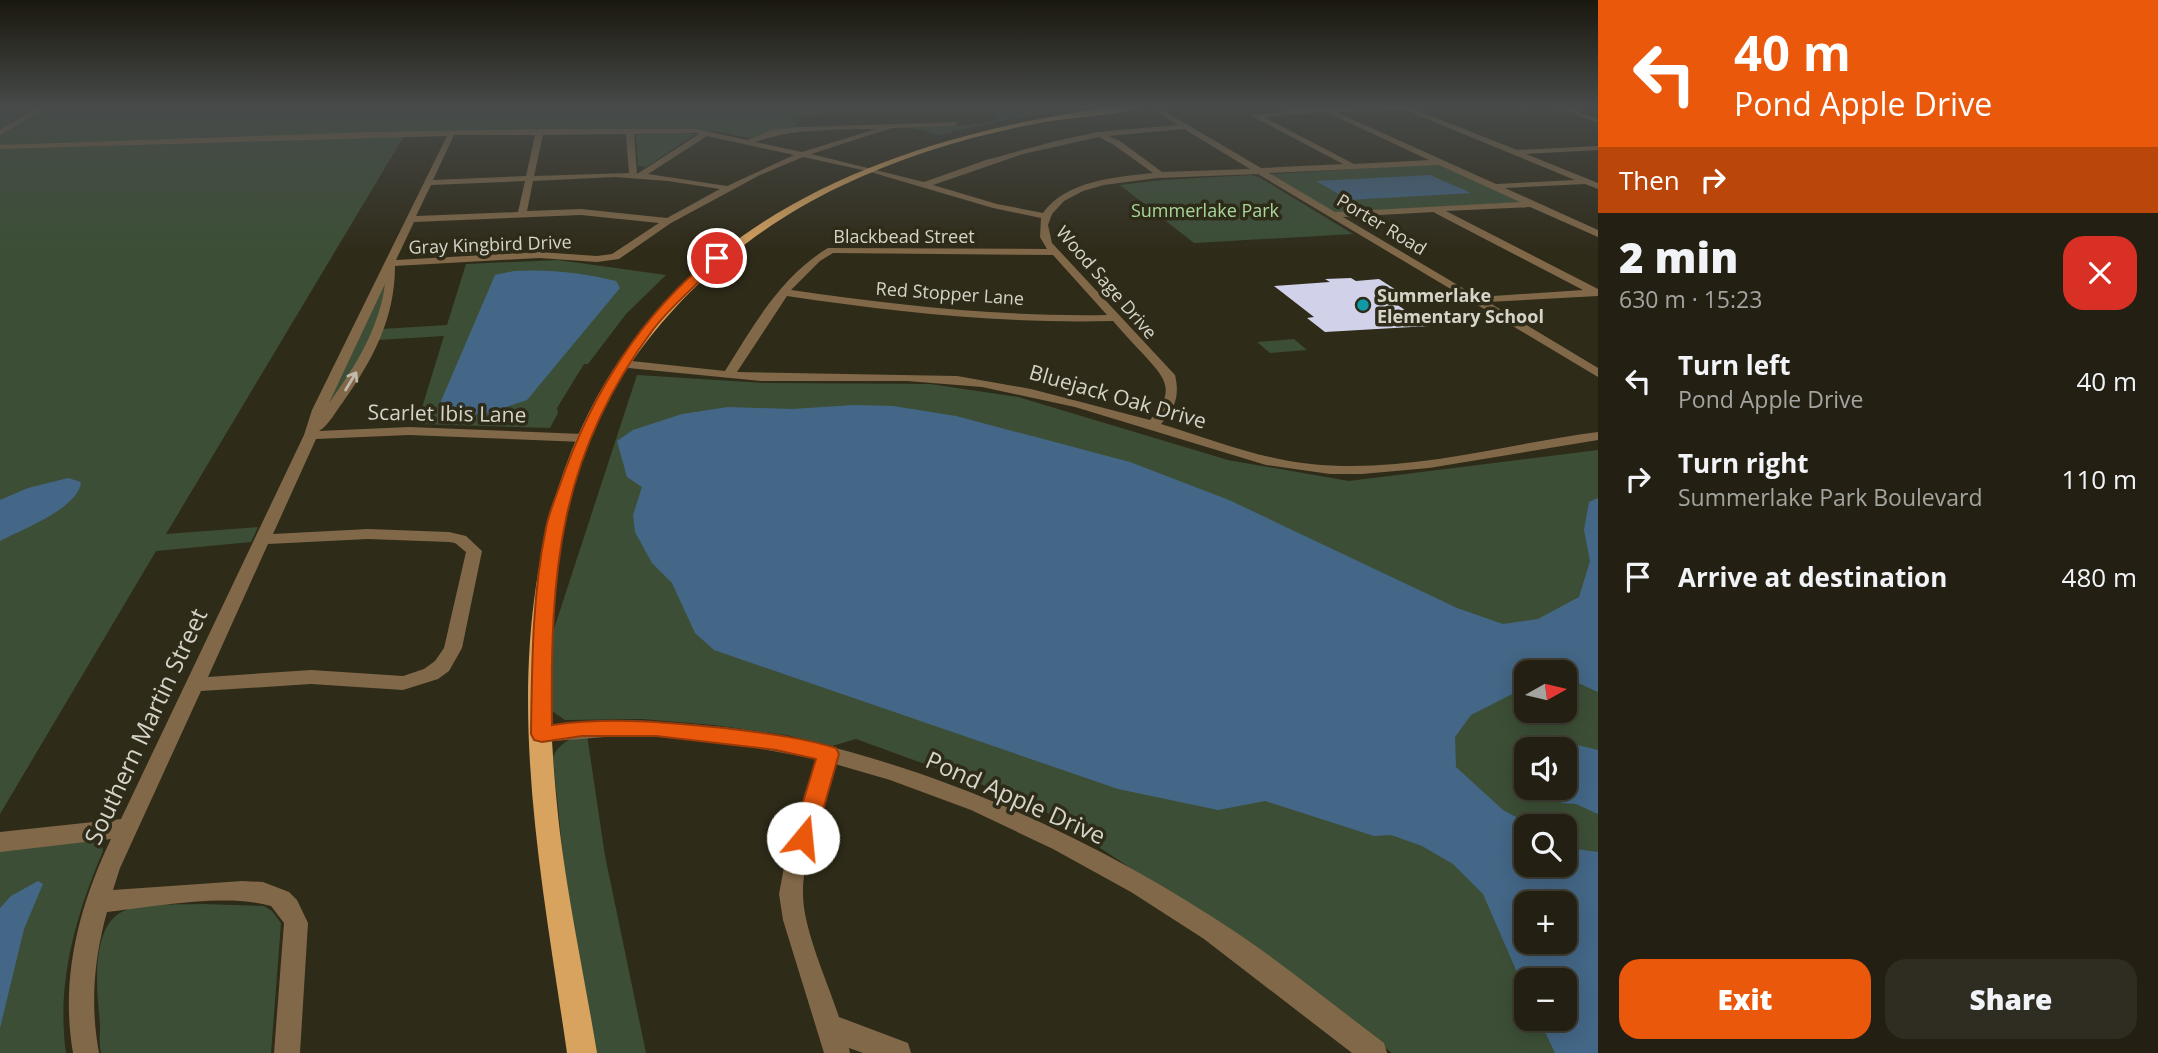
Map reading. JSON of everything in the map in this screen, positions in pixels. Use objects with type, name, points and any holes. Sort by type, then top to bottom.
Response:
[{"type":"main road","points":[[582,1053],[547,828],[541,651],[545,586],[555,525],[583,438],[622,364],[674,300],[701,272],[734,245],[790,208],[869,169],[909,154]]},
{"type":"street","name":"Southern Martin Street","points":[[86,1053],[80,1027],[82,965],[97,902],[126,828],[311,435],[319,410],[442,154]]},
{"type":"street","points":[[522,214],[535,154]]},
{"type":"street","points":[[634,154],[637,176]]},
{"type":"street","points":[[637,176],[672,154]]},
{"type":"street","name":"Gray Kingbird Drive","points":[[390,263],[539,255],[603,260],[620,254],[668,221],[727,188],[803,154]]},
{"type":"street","points":[[804,154],[1045,216]]},
{"type":"street","points":[[925,185],[1012,154]]},
{"type":"street","points":[[1132,154],[1163,176]]},
{"type":"street","name":"Porter Road","points":[[1231,154],[1598,373]]},
{"type":"street","points":[[1329,154],[1353,167]]},
{"type":"street","points":[[1423,154],[1598,233]]},
{"type":"street","points":[[1518,154],[1598,186]]},
{"type":"street","name":"Wood Sage Drive","points":[[1152,426],[1172,401],[1173,390],[1168,375],[1055,252],[1042,232],[1045,216],[1062,198],[1122,180],[1163,176],[1441,162]]},
{"type":"street","points":[[428,183],[637,176],[727,188]]},
{"type":"street","points":[[1494,186],[1598,181]]},
{"type":"street","points":[[1332,215],[1532,204]]},
{"type":"street","points":[[1437,210],[1597,292]]},
{"type":"street","points":[[410,219],[598,213],[668,221]]},
{"type":"street","name":"Blackbead Street","points":[[729,374],[763,319],[784,292],[818,257],[831,250],[1008,254],[1055,252]]},
{"type":"street","name":"Southern Martin Street","points":[[311,435],[349,386],[378,330],[389,292],[390,263]]},
{"type":"street","name":"Red Stopper Lane","points":[[784,292],[877,306],[1066,319],[1115,318]]},
{"type":"street","points":[[1476,300],[1597,292]]},
{"type":"street","name":"Bluejack Oak Drive","points":[[622,364],[778,378],[903,376],[979,383],[1072,401],[1254,458],[1331,470],[1371,470],[1598,436]]},
{"type":"street","name":"Scarlet Ibis Lane","points":[[311,435],[409,431],[583,438]]},
{"type":"street","points":[[193,685],[311,677],[403,683],[431,674],[442,666],[453,648],[474,551],[460,539],[368,534],[261,540]]},
{"type":"street","name":"Pond Apple Drive","points":[[542,734],[582,728],[656,729],[776,742],[910,777],[986,806],[1117,872],[1215,932],[1374,1053]]},
{"type":"street","points":[[828,754],[796,862],[791,894],[795,920],[838,1053]]},
{"type":"street","points":[[0,842],[126,828]]},
{"type":"street","points":[[97,902],[174,894],[256,893],[276,896],[289,907],[296,923],[287,1053]]},
{"type":"street","points":[[829,1027],[898,1053]]},
{"type":"green space","points":[[0,154],[393,154],[166,534],[258,527],[251,542],[156,551],[0,814]]},
{"type":"green space","points":[[637,154],[665,154],[646,167],[638,166]]},
{"type":"green space","points":[[1438,164],[1522,202],[1336,213],[1270,174]]},
{"type":"green space","name":"Summerlake Park","points":[[1251,175],[1259,177],[1353,234],[1194,243],[1120,185],[1162,180]]},
{"type":"green space","points":[[558,260],[666,275],[626,314],[588,364],[584,364],[557,408],[558,413],[550,428],[417,424],[444,336],[378,340],[382,329],[447,325],[466,264]]},
{"type":"green space","points":[[388,277],[376,324],[359,361],[325,411]]},
{"type":"green space","points":[[1294,339],[1307,350],[1270,353],[1257,342]]},
{"type":"green space","points":[[637,375],[765,383],[930,384],[1018,397],[1228,460],[1349,481],[1598,450],[1598,1053],[1392,1053],[1270,960],[1032,803],[856,739],[832,746],[786,735],[713,725],[642,719],[565,720],[552,711],[551,638]]},
{"type":"green space","points":[[587,735],[605,856],[646,1053],[596,1053],[567,896],[553,757],[567,741]]},
{"type":"green space","points":[[89,841],[102,844],[103,851],[84,900],[66,975],[66,1053],[0,1053],[0,851]]},
{"type":"green space","points":[[139,906],[264,906],[272,911],[281,923],[271,1053],[101,1053],[97,984],[99,951],[105,932],[113,919],[124,911]]},
{"type":"water","points":[[1430,175],[1471,193],[1349,200],[1316,181]]},
{"type":"water","points":[[514,271],[553,271],[591,276],[616,281],[620,288],[527,400],[485,414],[453,415],[441,409],[441,401],[495,275]]},
{"type":"water","points":[[854,405],[893,406],[956,416],[1130,462],[1229,500],[1457,608],[1503,624],[1538,619],[1579,597],[1590,561],[1584,530],[1589,502],[1598,498],[1598,692],[1577,682],[1577,660],[1514,660],[1514,693],[1471,715],[1455,737],[1456,767],[1503,810],[1514,816],[1514,877],[1577,877],[1577,849],[1598,852],[1598,1053],[1555,1053],[1545,1031],[1577,1031],[1577,968],[1515,968],[1483,894],[1453,864],[1422,846],[1391,835],[1374,836],[1265,801],[1218,810],[1118,789],[714,650],[695,633],[672,583],[652,563],[635,532],[633,515],[642,487],[627,477],[617,441],[633,430],[682,414],[728,407],[792,409]]},
{"type":"water","points":[[68,478],[81,482],[78,492],[70,501],[48,517],[0,541],[0,500],[28,488]]},
{"type":"water","points":[[1577,745],[1598,750],[1598,814],[1576,804],[1562,803],[1559,800],[1577,800]]},
{"type":"water","points":[[38,881],[43,884],[24,929],[0,1028],[0,908],[11,896]]},
{"type":"building","name":"Summerlake Elementary School","points":[[1351,278],[1356,281],[1379,279],[1412,300],[1393,302],[1429,326],[1325,332],[1307,318],[1314,317],[1274,286]]},
{"type":"place","name":"Summerlake Elementary School","points":[[1363,305]]},
{"type":"route","points":[[717,258],[674,300],[622,364],[583,438],[569,476],[555,525],[545,586],[541,651],[542,734],[582,728],[656,729],[776,742],[828,754],[803,838]]}]
